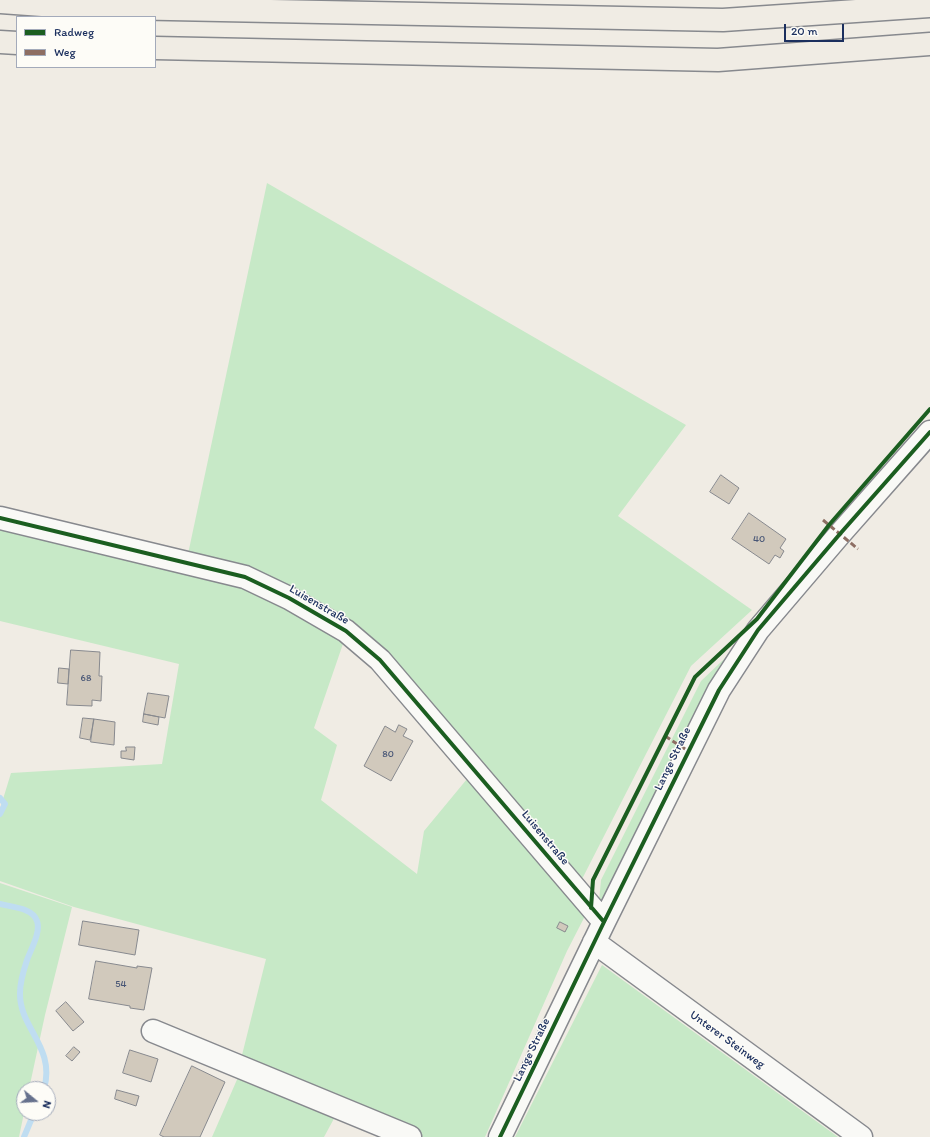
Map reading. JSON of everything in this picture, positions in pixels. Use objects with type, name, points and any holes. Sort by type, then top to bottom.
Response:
[{"type":"highway","points":[[0,2],[70,7],[723,20],[930,6]]},
{"type":"highway","points":[[0,42],[16,43]]},
{"type":"highway","points":[[156,48],[718,60],[930,44]]},
{"type":"street","name":"Lange Straße","points":[[500,1137],[594,942],[719,690],[758,630],[930,432]]},
{"type":"street","name":"Luisenstraße","points":[[0,518],[245,577],[289,598],[346,631],[380,660],[604,922]]},
{"type":"street","name":"Unterer Steinweg","points":[[594,942],[861,1137]]},
{"type":"street","points":[[153,1031],[410,1137]]},
{"type":"green space","points":[[267,183],[686,425],[618,516],[752,610],[691,666],[580,883],[390,662],[188,554]]},
{"type":"green space","points":[[0,525],[241,583],[345,638],[314,728],[337,745],[321,800],[417,874],[424,831],[467,779],[585,916],[567,951],[485,1137],[420,1137],[240,1063],[266,959],[74,907],[0,881],[0,809],[11,773],[162,764],[179,664],[0,621]]},
{"type":"green space","points":[[742,642],[603,904],[599,901],[601,880],[701,681]]},
{"type":"green space","points":[[0,883],[72,907],[45,1015],[31,1081],[16,1081],[16,1121],[22,1121],[19,1137],[0,1137]]},
{"type":"green space","points":[[602,965],[838,1137],[515,1137]]},
{"type":"green space","points":[[239,1075],[337,1113],[324,1137],[212,1137]]},
{"type":"building","points":[[721,475],[739,488],[729,504],[710,492]]},
{"type":"building","points":[[749,513],[786,539],[780,548],[784,551],[780,558],[775,555],[769,564],[732,539]]},
{"type":"building","points":[[71,650],[100,652],[99,676],[102,676],[101,701],[92,700],[92,706],[67,705]]},
{"type":"building","points":[[59,668],[69,669],[68,684],[58,683]]},
{"type":"building","points":[[148,693],[169,696],[165,718],[144,714]]},
{"type":"building","points":[[144,714],[159,717],[158,725],[143,722]]},
{"type":"building","points":[[83,718],[94,719],[90,740],[80,738]]},
{"type":"building","points":[[94,719],[115,722],[114,745],[91,742]]},
{"type":"building","points":[[399,725],[407,729],[403,736],[413,741],[391,781],[364,766],[385,726],[395,732]]},
{"type":"building","points":[[126,747],[135,747],[134,760],[121,758],[121,751],[126,751]]},
{"type":"building","points":[[83,921],[139,930],[135,955],[79,945]]},
{"type":"building","points":[[560,922],[568,926],[565,932],[557,928]]},
{"type":"building","points":[[96,961],[137,968],[137,966],[152,968],[144,1010],[89,999]]},
{"type":"building","points":[[66,1002],[84,1022],[73,1031],[56,1011]]},
{"type":"building","points":[[74,1047],[80,1052],[72,1061],[66,1056]]},
{"type":"building","points":[[130,1050],[158,1059],[151,1082],[123,1073]]},
{"type":"building","points":[[192,1066],[225,1082],[200,1137],[164,1137],[160,1135]]},
{"type":"building","points":[[117,1090],[139,1096],[136,1106],[115,1099]]},
{"type":"waterway","points":[[0,798],[5,804],[0,814]]},
{"type":"waterway","points":[[0,904],[27,911],[31,913],[37,921],[37,935],[21,980],[20,993],[21,1005],[25,1017],[41,1049],[45,1061],[45,1081]]},
{"type":"waterway","points":[[24,1137],[31,1121]]},
{"type":"marked path","points":[[823,520],[858,549]]},
{"type":"marked path","points":[[665,736],[688,751]]},
{"type":"cycle path","points":[[591,908],[593,880],[695,677],[757,619],[829,525],[930,409]]},
{"type":"cycle path","points":[[500,1137],[719,690],[758,630],[930,432]]},
{"type":"cycle path","points":[[0,518],[245,577],[289,598],[346,631],[380,660],[604,922]]}]
